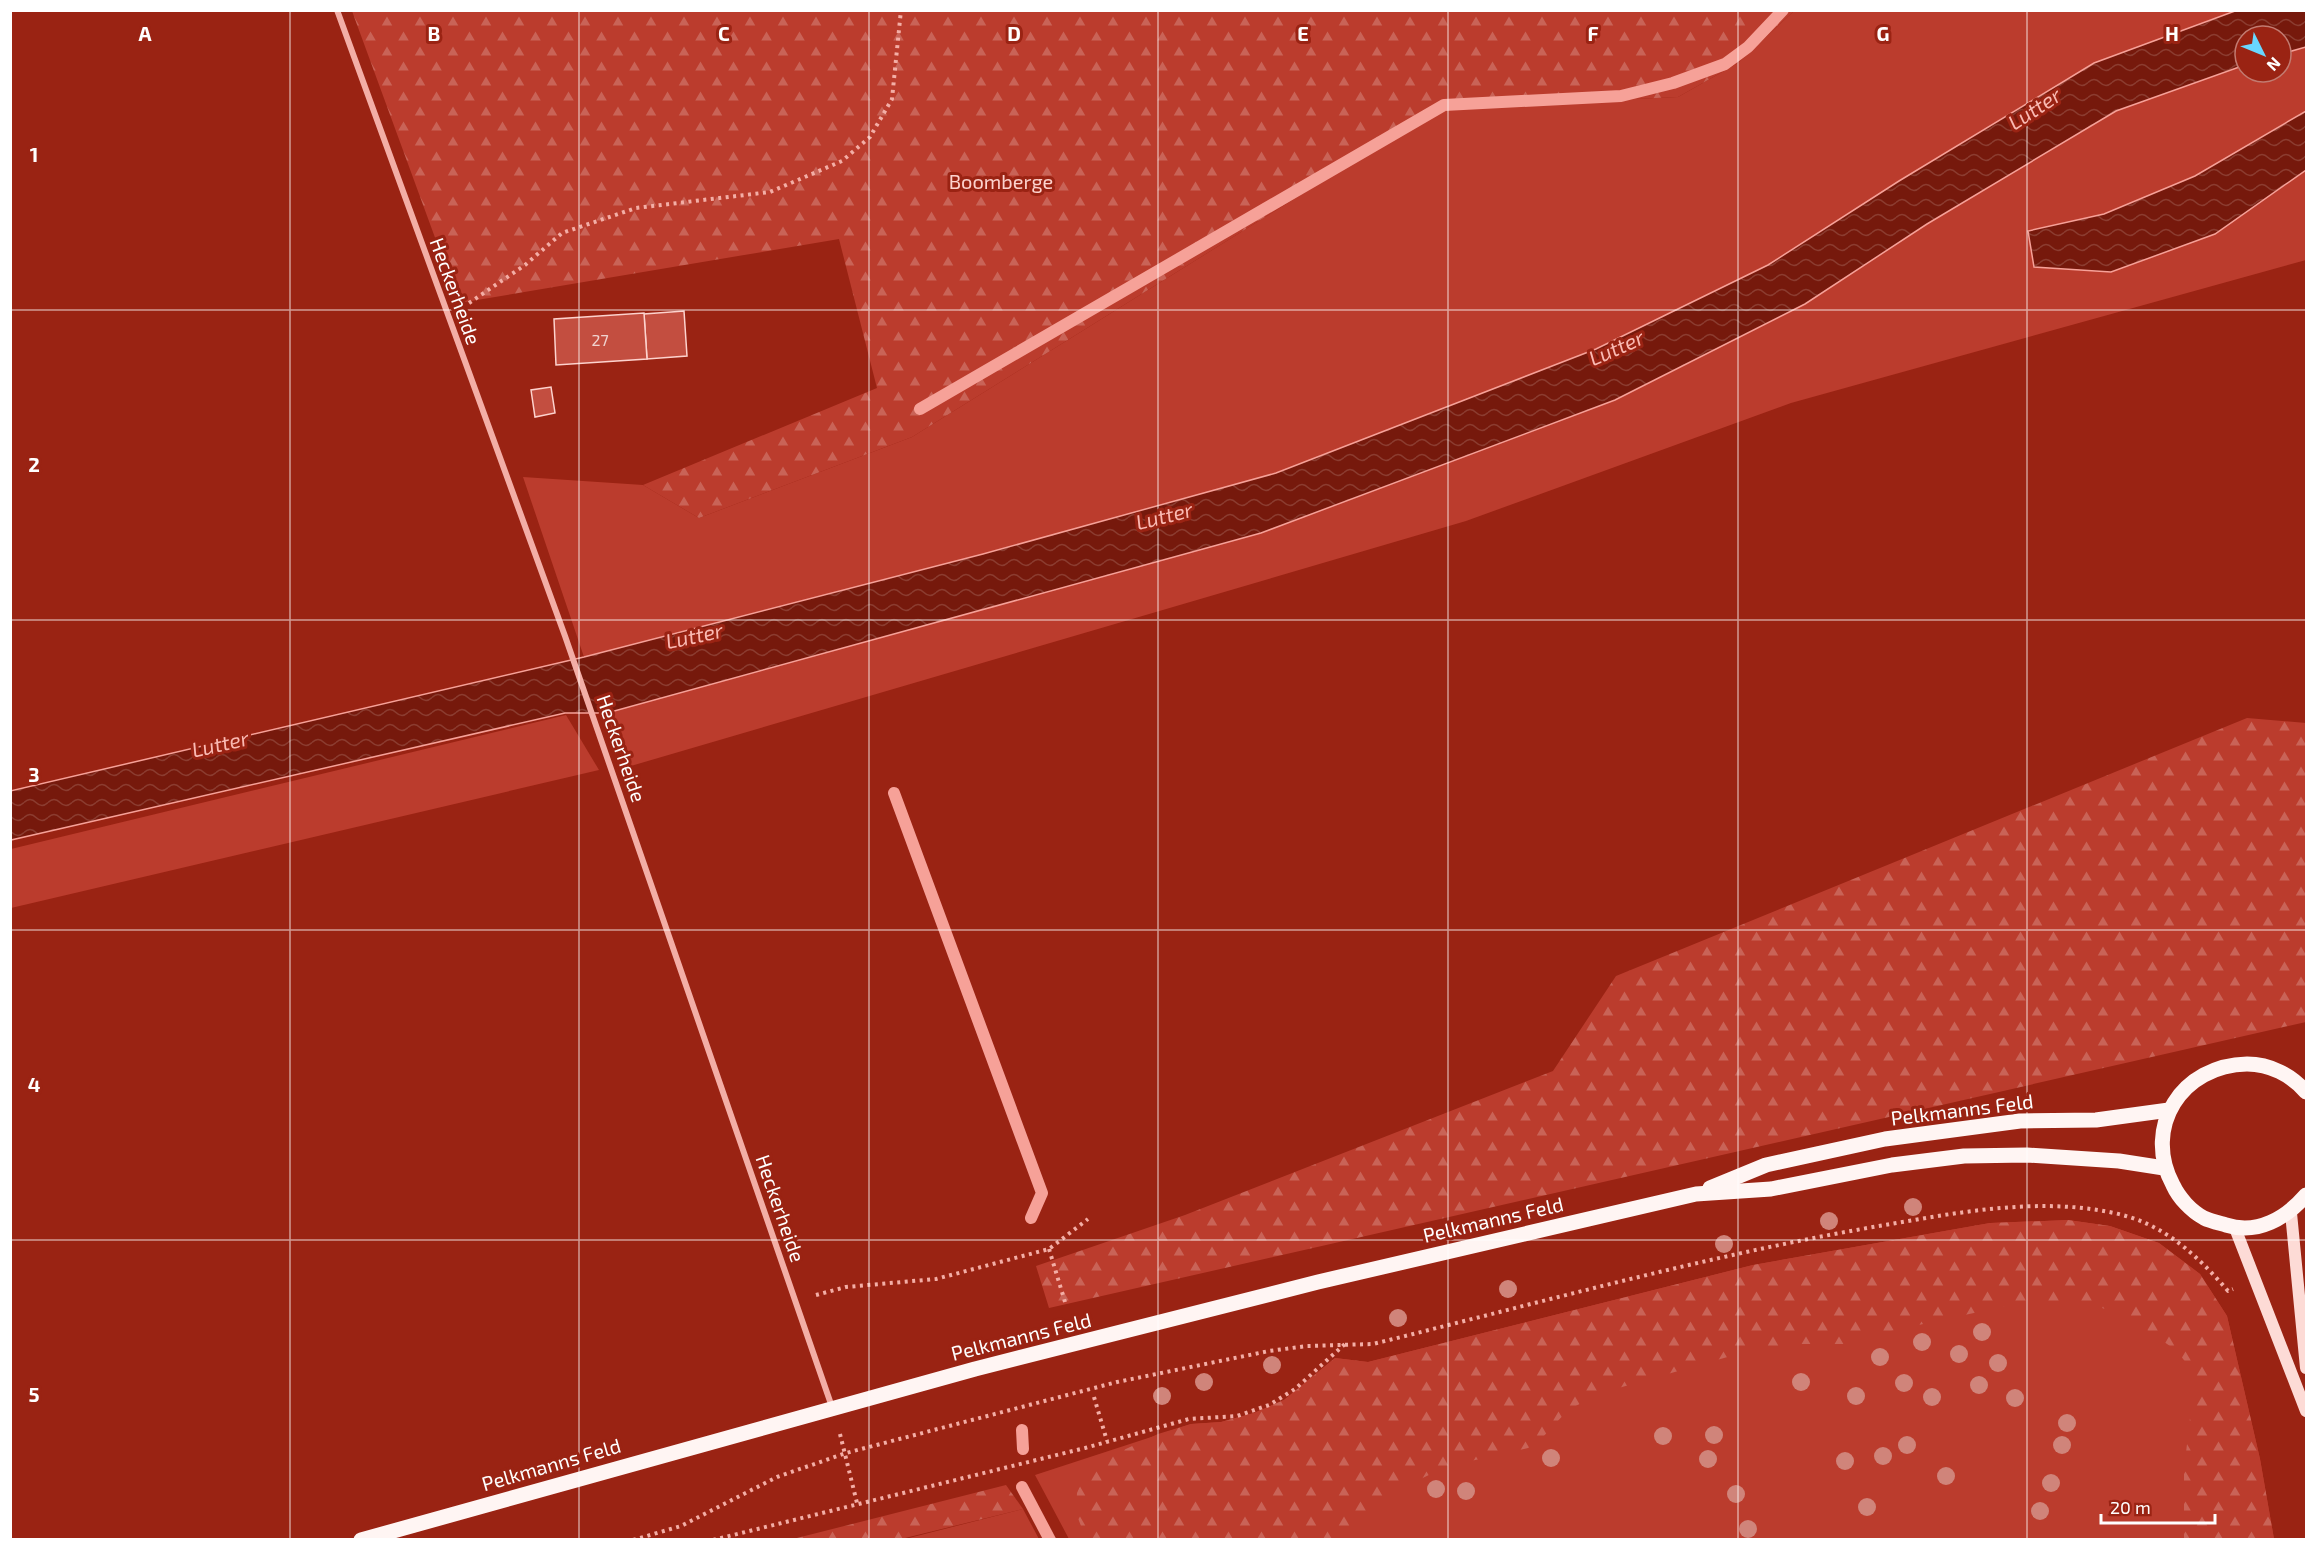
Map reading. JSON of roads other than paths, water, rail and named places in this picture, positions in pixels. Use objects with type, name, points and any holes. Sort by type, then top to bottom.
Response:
[{"type":"main road","points":[[2307,1092],[2301,1079],[2262,1064],[2226,1065],[2192,1080],[2169,1110],[2161,1138],[2164,1168],[2179,1197],[2204,1218],[2235,1227],[2264,1225],[2291,1213],[2307,1195]]},
{"type":"main road","name":"Pelkmanns Feld","points":[[1696,1194],[1766,1165],[1885,1139],[2020,1121],[2106,1119],[2169,1110]]},
{"type":"main road","name":"Pelkmanns Feld","points":[[361,1539],[832,1407],[1318,1282],[1696,1194],[1771,1188],[1892,1164],[1964,1156],[2027,1155],[2119,1161],[2164,1168]]},
{"type":"main road","points":[[2291,1213],[2307,1368]]},
{"type":"main road","points":[[2235,1227],[2307,1411]]},
{"type":"street","name":"Heckerheide","points":[[338,10],[447,317],[599,730],[832,1407]]},
{"type":"water","name":"Lutter","points":[[2235,11],[2306,11],[2306,47],[2293,51],[2293,24],[2233,24],[2233,69],[2116,111],[1927,224],[1805,304],[1615,400],[1261,533],[607,713],[565,713],[11,840],[10,791],[584,657],[983,554],[1276,473],[1596,349],[1768,265],[1899,181],[2094,63]]},
{"type":"water","points":[[2306,111],[2306,170],[2215,234],[2111,272],[2034,267],[2028,231],[2104,214],[2195,176]]},
{"type":"waterway","points":[[920,409],[1444,105],[1621,96],[1673,83],[1725,64],[1748,47],[1783,10]]},
{"type":"waterway","points":[[894,793],[1042,1193],[1031,1218]]},
{"type":"waterway","points":[[1022,1430],[1023,1449]]},
{"type":"waterway","points":[[1022,1487],[1050,1540]]},
{"type":"park label","name":"Boomberge","points":[[1001,181]]}]
